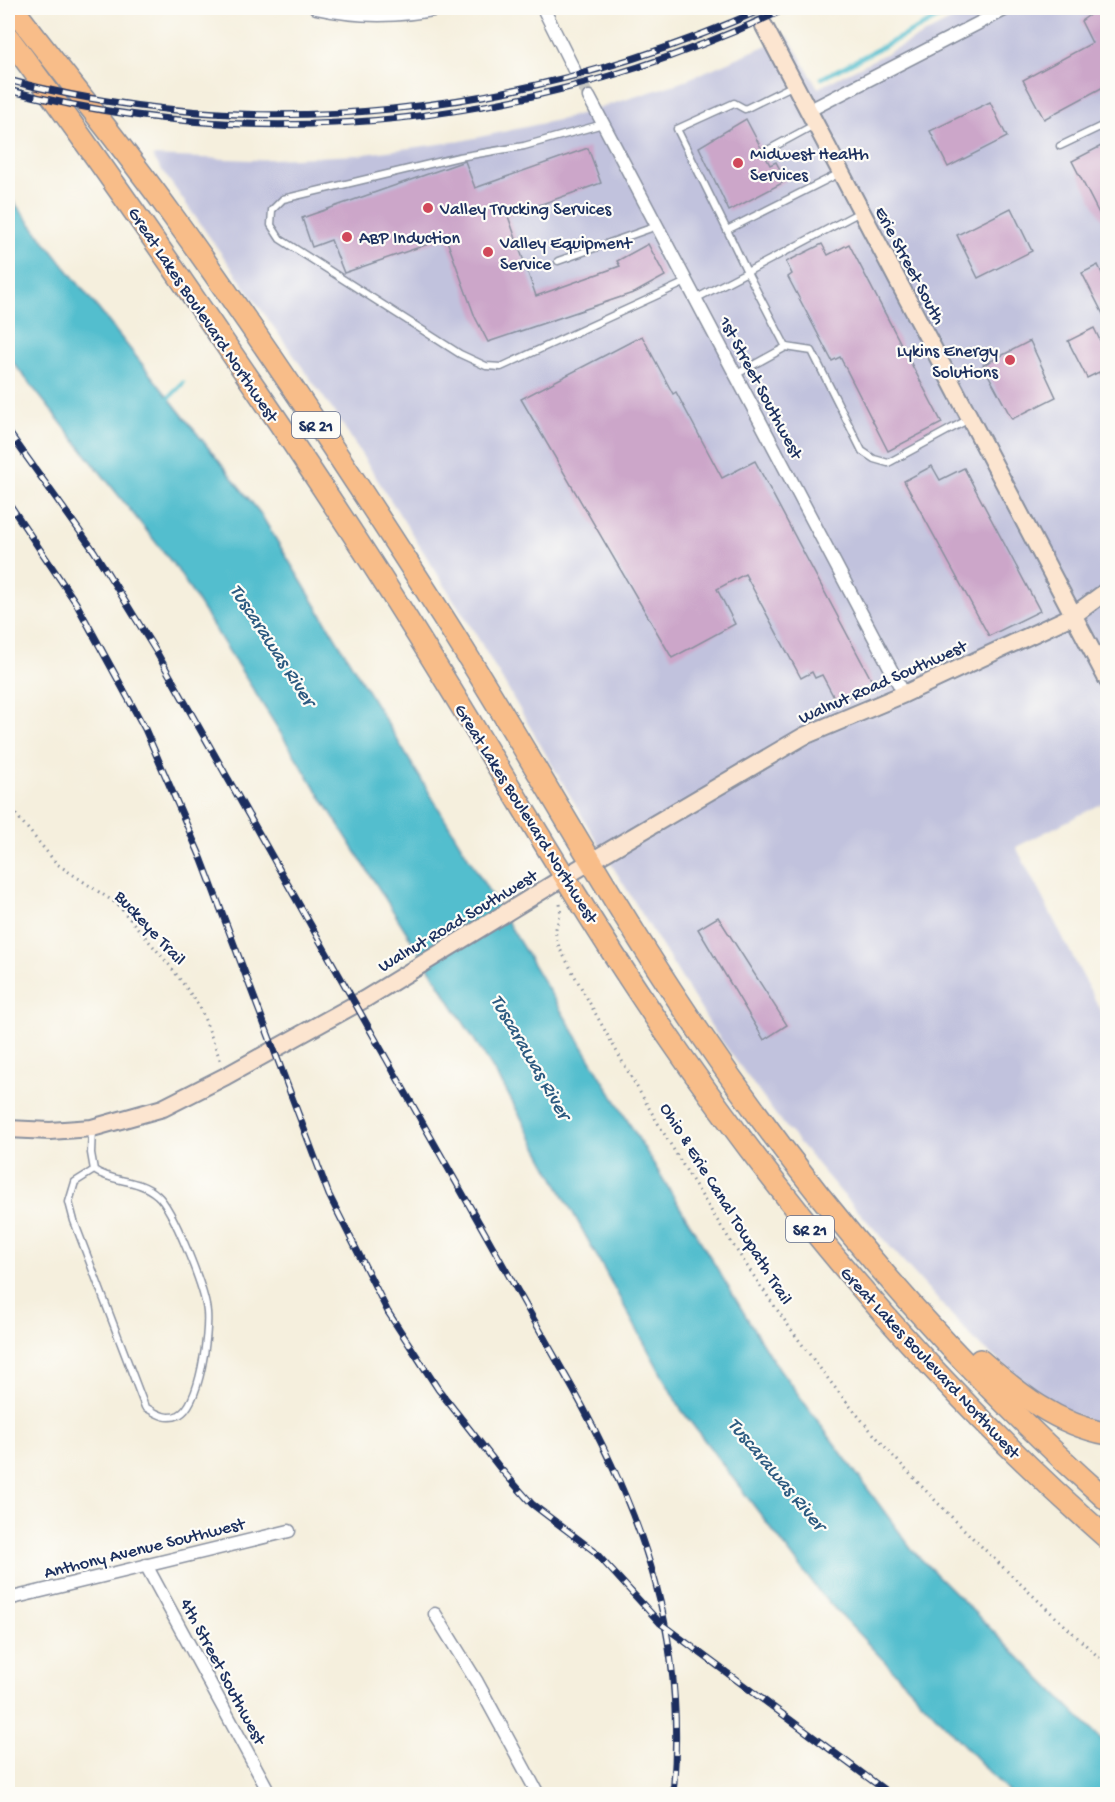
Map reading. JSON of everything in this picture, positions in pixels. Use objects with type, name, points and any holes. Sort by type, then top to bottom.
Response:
[{"type":"highway","name":"Great Lakes Boulevard Northwest","points":[[13,8],[120,145],[248,323],[441,615],[695,1026],[739,1089],[831,1211],[894,1285],[985,1383],[1107,1501]]},
{"type":"highway","name":"Great Lakes Boulevard Northwest","points":[[8,37],[101,164],[281,426],[390,591],[656,1019],[712,1100],[812,1231],[949,1387],[1107,1539]]},
{"type":"highway","points":[[894,1285],[1032,1403],[1071,1424],[1107,1434]]},
{"type":"main road","name":"Erie Street South","points":[[764,26],[1107,681]]},
{"type":"main road","name":"Walnut Road Southwest","points":[[8,1129],[51,1131],[92,1128],[163,1108],[226,1076],[381,989],[592,860],[804,736],[904,694],[1074,615],[1107,590]]},
{"type":"street","points":[[316,8],[379,16],[444,8]]},
{"type":"street","points":[[543,8],[574,70]]},
{"type":"street","points":[[811,118],[1008,8]]},
{"type":"street","name":"1st Street Southwest","points":[[589,98],[904,694]]},
{"type":"street","name":"Anthony Avenue Southwest","points":[[8,1599],[289,1531]]},
{"type":"street","name":"4th Street Southwest","points":[[146,1564],[270,1794]]},
{"type":"street","points":[[435,1614],[477,1682],[538,1794]]},
{"type":"lane","points":[[786,347],[676,129],[734,103],[745,109],[794,86]]},
{"type":"lane","points":[[768,150],[811,118]]},
{"type":"lane","points":[[1060,146],[1107,123]]},
{"type":"lane","points":[[603,124],[524,146],[459,157],[283,199],[272,210],[271,225],[280,239],[319,267],[460,354],[486,366],[501,367],[686,282]]},
{"type":"lane","points":[[727,230],[840,173]]},
{"type":"lane","points":[[695,300],[861,212]]},
{"type":"lane","points":[[558,261],[657,226]]},
{"type":"lane","points":[[735,375],[786,347],[812,351],[862,451],[874,459],[888,463],[969,419]]},
{"type":"lane","points":[[92,1128],[91,1154],[94,1170],[104,1178],[136,1183],[157,1195],[170,1212],[201,1285],[207,1311],[202,1361],[190,1407],[178,1415],[163,1417],[145,1407],[75,1221],[69,1202],[75,1182],[94,1170]]},
{"type":"path","name":"Buckeye Trail","points":[[8,805],[57,864],[117,904],[171,967],[200,1007],[221,1062]]},
{"type":"path","name":"Ohio & Erie Canal Towpath Trail","points":[[560,904],[561,911],[554,927],[560,949],[722,1227],[781,1315],[865,1423],[917,1480],[964,1530],[1107,1666]]},
{"type":"shaded area","points":[[976,8],[1107,8],[1107,801],[1016,847],[1107,1023],[1107,1421],[1090,1421],[1051,1404],[975,1341],[840,1191],[775,1114],[713,1029],[595,838],[475,633],[339,419],[152,156],[252,160],[358,155],[461,141],[567,118],[679,83],[788,36],[818,88]]},
{"type":"water","name":"Tuscarawas River","points":[[8,195],[260,513],[770,1356],[914,1552],[1107,1745],[1107,1794],[1010,1794],[820,1593],[680,1408],[503,1085],[177,569],[8,356]]},
{"type":"building","points":[[1107,8],[1107,85],[1044,119],[1023,80],[1092,43],[1081,21],[1098,9],[1099,11]]},
{"type":"building","points":[[990,102],[1007,137],[948,167],[930,131]]},
{"type":"building","name":"Midwest Health Services","points":[[746,119],[770,165],[776,162],[786,181],[729,211],[699,147]]},
{"type":"building","points":[[1107,143],[1107,229],[1072,161]]},
{"type":"building","points":[[588,148],[601,183],[508,216],[536,296],[620,266],[617,261],[648,244],[665,276],[636,292],[488,342],[475,317],[446,238],[344,273],[331,240],[312,247],[302,218],[465,161],[475,188]]},
{"type":"building","points":[[1011,208],[1032,251],[978,278],[957,235]]},
{"type":"building","points":[[822,244],[828,255],[849,244],[942,423],[888,451],[840,357],[832,361],[788,277],[792,274],[786,262]]},
{"type":"building","points":[[1098,265],[1107,284],[1107,322],[1082,273]]},
{"type":"building","points":[[1094,328],[1107,355],[1107,388],[1099,372],[1087,378],[1068,341]]},
{"type":"building","points":[[642,336],[673,394],[676,392],[722,478],[755,461],[873,683],[837,703],[822,675],[815,678],[812,672],[801,678],[745,574],[717,589],[735,624],[672,658],[521,399]]},
{"type":"building","points":[[1030,341],[1056,397],[1012,419],[983,365]]},
{"type":"building","points":[[932,466],[940,480],[964,468],[1040,611],[989,636],[904,481]]},
{"type":"building","points":[[718,917],[787,1025],[764,1040],[698,929]]},
{"type":"waterway","points":[[822,78],[957,8]]},
{"type":"waterway","points":[[166,401],[183,383]]},
{"type":"tunnel","points":[[754,8],[764,26]]},
{"type":"tunnel","points":[[574,70],[589,97]]},
{"type":"railway","points":[[8,80],[103,100],[200,112],[296,115],[392,109],[488,95],[582,73],[675,44],[765,8]]},
{"type":"railway","points":[[8,90],[106,111],[206,122],[305,124],[404,118],[503,102],[599,79],[694,47],[787,8]]},
{"type":"railway","points":[[8,431],[94,551],[157,653],[599,1438],[640,1535],[656,1584],[667,1633],[674,1685],[676,1738],[673,1794]]},
{"type":"railway","points":[[8,502],[76,603],[145,729],[202,860],[329,1195],[388,1312],[438,1389],[500,1468],[532,1504],[594,1551],[660,1623],[890,1794]]},
{"type":"place","name":"Midwest Health Services","points":[[738,163]]},
{"type":"place","name":"Valley Trucking Services","points":[[428,208]]},
{"type":"place","name":"ABP Induction","points":[[347,237]]},
{"type":"place","name":"Valley Equipment Service","points":[[488,252]]},
{"type":"place","name":"Lykins Energy Solutions","points":[[1010,360]]}]
